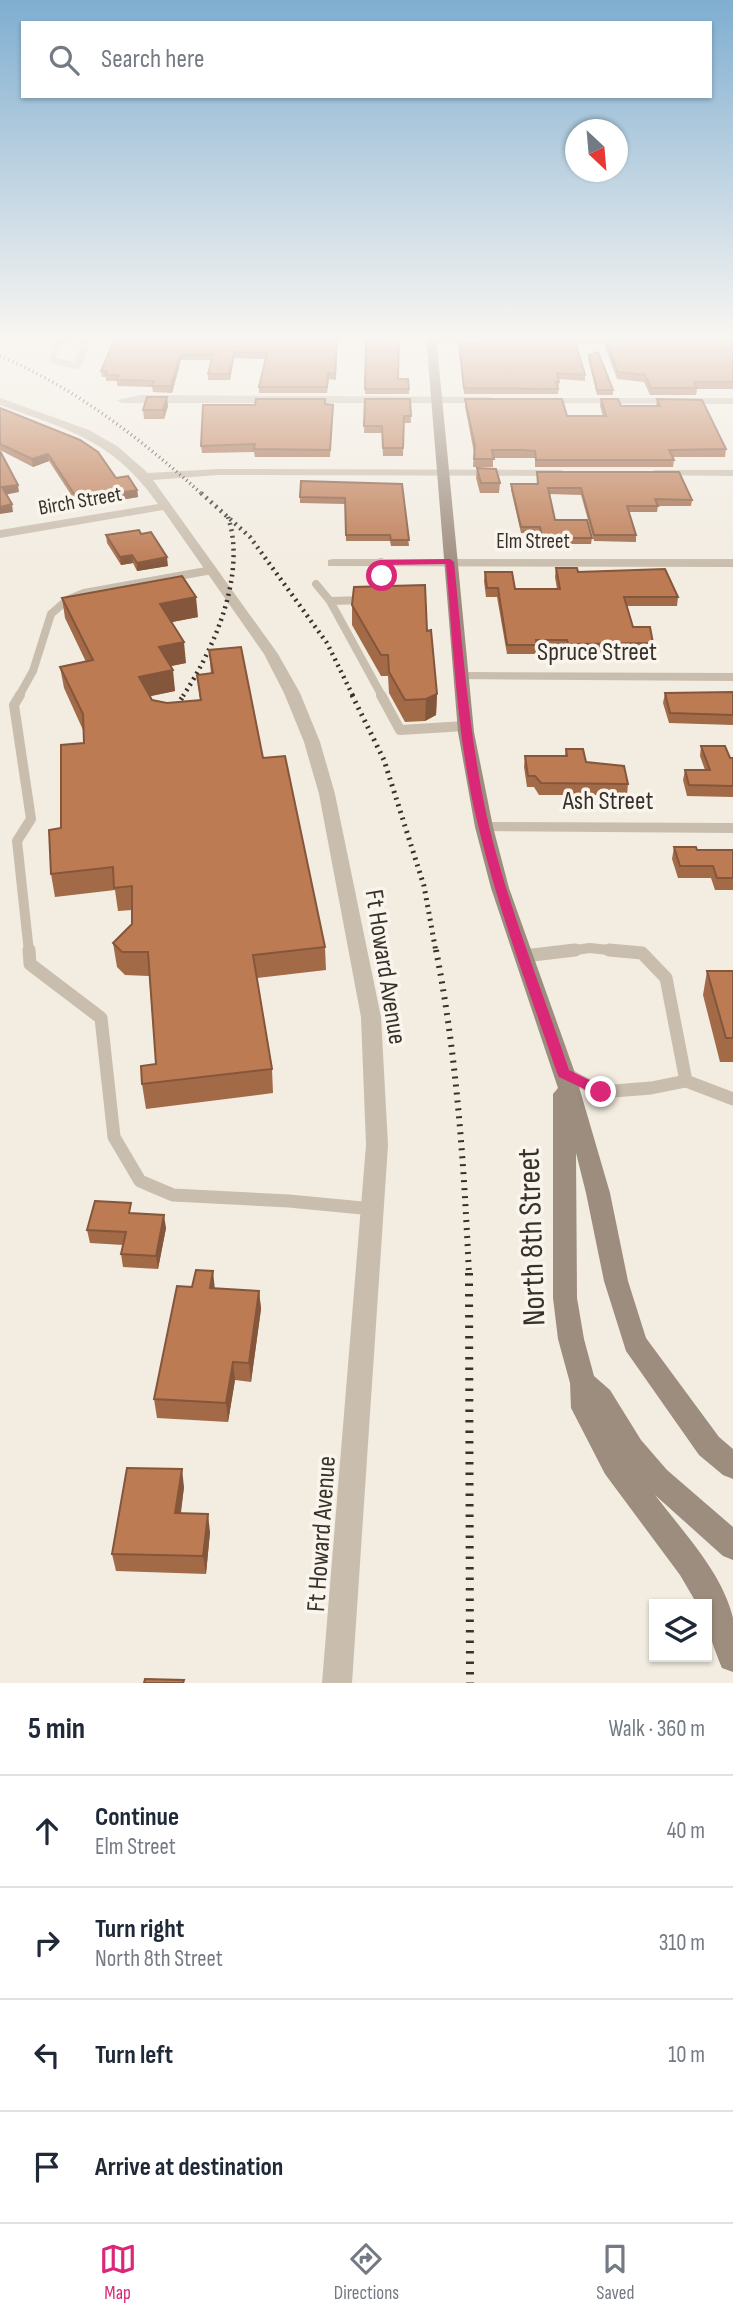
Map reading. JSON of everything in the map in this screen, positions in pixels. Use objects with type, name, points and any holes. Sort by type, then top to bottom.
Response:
[{"type":"main road","name":"North 8th Street","points":[[437,414],[466,726],[484,827],[564,1073],[598,1193],[616,1281],[635,1343],[709,1446],[733,1466]]},
{"type":"main road","name":"North 8th Street","points":[[564,1073],[565,1298],[570,1339],[583,1383],[601,1399],[631,1449],[657,1479],[733,1546]]},
{"type":"main road","points":[[583,1383],[584,1408],[590,1420],[615,1465],[690,1565],[709,1596],[733,1657]]},
{"type":"street","name":"Ft Howard Avenue","points":[[33,414],[85,432],[113,448],[145,477],[271,654],[292,693],[312,742],[327,794],[371,1017],[377,1145],[337,1683]]},
{"type":"street","points":[[145,477],[185,472],[572,473]]},
{"type":"street","points":[[639,473],[733,473]]},
{"type":"street","name":"Birch Street","points":[[0,534],[166,506]]},
{"type":"street","name":"Elm Street","points":[[333,563],[733,563]]},
{"type":"street","name":"Spruce Street","points":[[461,676],[733,677]]},
{"type":"street","name":"Ash Street","points":[[484,827],[733,828]]},
{"type":"lane","points":[[330,601],[380,600],[381,562]]},
{"type":"lane","points":[[212,570],[84,593],[67,600],[51,614],[33,671],[14,705],[31,819],[17,841],[30,964],[101,1018],[114,1137],[140,1181],[173,1195],[289,1201],[373,1209]]},
{"type":"lane","points":[[316,584],[330,601],[400,730],[466,726]]},
{"type":"lane","points":[[524,956],[590,948],[642,953],[666,978],[687,1081]]},
{"type":"lane","points":[[564,1073],[601,1092],[651,1088],[687,1081],[733,1099]]},
{"type":"building","points":[[0,414],[14,414],[80,440],[98,452],[116,478],[128,476],[137,490],[78,500],[48,454],[32,459],[0,444]]},
{"type":"building","points":[[203,414],[332,414],[330,450],[254,449],[255,444],[201,446]]},
{"type":"building","points":[[364,414],[411,414],[411,416],[404,416],[403,448],[383,448],[382,426],[364,426]]},
{"type":"building","points":[[468,414],[606,416],[605,414],[709,414],[726,449],[669,450],[674,460],[536,460],[535,451],[522,450],[492,450],[494,459],[474,459],[475,446]]},
{"type":"building","points":[[0,451],[18,485],[2,487],[12,504],[0,507]]},
{"type":"building","points":[[477,468],[496,469],[500,483],[481,483]]},
{"type":"building","points":[[537,472],[679,472],[692,500],[655,499],[658,506],[627,506],[636,535],[594,535],[581,488],[548,488],[555,520],[587,520],[592,538],[558,538],[559,542],[543,542],[540,527],[521,527],[511,484],[538,484]]},
{"type":"building","points":[[301,481],[402,484],[409,540],[391,540],[390,535],[346,535],[345,498],[300,497]]},
{"type":"building","points":[[139,530],[141,534],[151,532],[167,557],[137,563],[132,555],[120,557],[106,535]]},
{"type":"building","points":[[556,568],[577,568],[578,572],[665,569],[678,597],[624,597],[633,627],[650,627],[653,643],[568,644],[567,640],[536,640],[537,645],[507,645],[498,588],[487,588],[485,572],[512,572],[515,589],[560,589]]},
{"type":"building","points":[[182,576],[196,597],[160,604],[184,642],[159,647],[173,670],[139,677],[152,700],[167,703],[201,700],[197,675],[213,673],[209,650],[241,647],[263,758],[285,756],[325,947],[253,955],[272,1069],[142,1084],[141,1066],[156,1064],[148,952],[122,952],[113,943],[132,924],[132,886],[114,888],[113,867],[51,874],[49,830],[61,828],[61,745],[84,743],[83,714],[60,667],[93,660],[62,598]]},
{"type":"building","points":[[425,585],[427,631],[431,630],[437,694],[426,699],[405,700],[389,672],[388,655],[381,655],[352,605],[354,587]]},
{"type":"building","points":[[733,692],[733,715],[670,713],[665,693]]},
{"type":"building","points":[[701,746],[725,746],[730,758],[733,758],[733,786],[689,785],[685,770],[710,770]]},
{"type":"building","points":[[566,749],[583,749],[586,762],[624,766],[628,784],[541,783],[535,776],[528,776],[525,756],[567,756]]},
{"type":"building","points":[[674,847],[733,850],[733,878],[717,878],[713,866],[680,866]]},
{"type":"building","points":[[707,971],[733,971],[733,1038],[726,1038]]},
{"type":"building","points":[[95,1201],[131,1203],[129,1213],[164,1215],[156,1256],[121,1254],[126,1232],[87,1230]]},
{"type":"building","points":[[196,1270],[213,1271],[210,1288],[259,1291],[249,1363],[233,1362],[226,1403],[154,1399],[177,1286],[192,1287]]},
{"type":"building","points":[[127,1468],[182,1469],[175,1513],[208,1514],[203,1556],[112,1554]]},
{"type":"building","points":[[145,1679],[184,1680],[183,1683],[144,1683]]},
{"type":"railway","points":[[102,414],[156,454],[203,495]]},
{"type":"railway","points":[[201,493],[228,517]]},
{"type":"railway","points":[[183,696],[206,656],[224,610],[233,562],[233,539],[228,517]]},
{"type":"railway","points":[[228,517],[250,537],[327,643],[353,696]]},
{"type":"railway","points":[[169,717],[184,695]]},
{"type":"railway","points":[[352,695],[384,760],[424,886],[436,952]]},
{"type":"railway","points":[[436,950],[458,1111],[469,1275]]},
{"type":"railway","points":[[469,1273],[470,1683]]},
{"type":"route","points":[[382,576],[381,562],[450,562],[466,732],[484,827],[500,888],[564,1073],[601,1092]]}]
